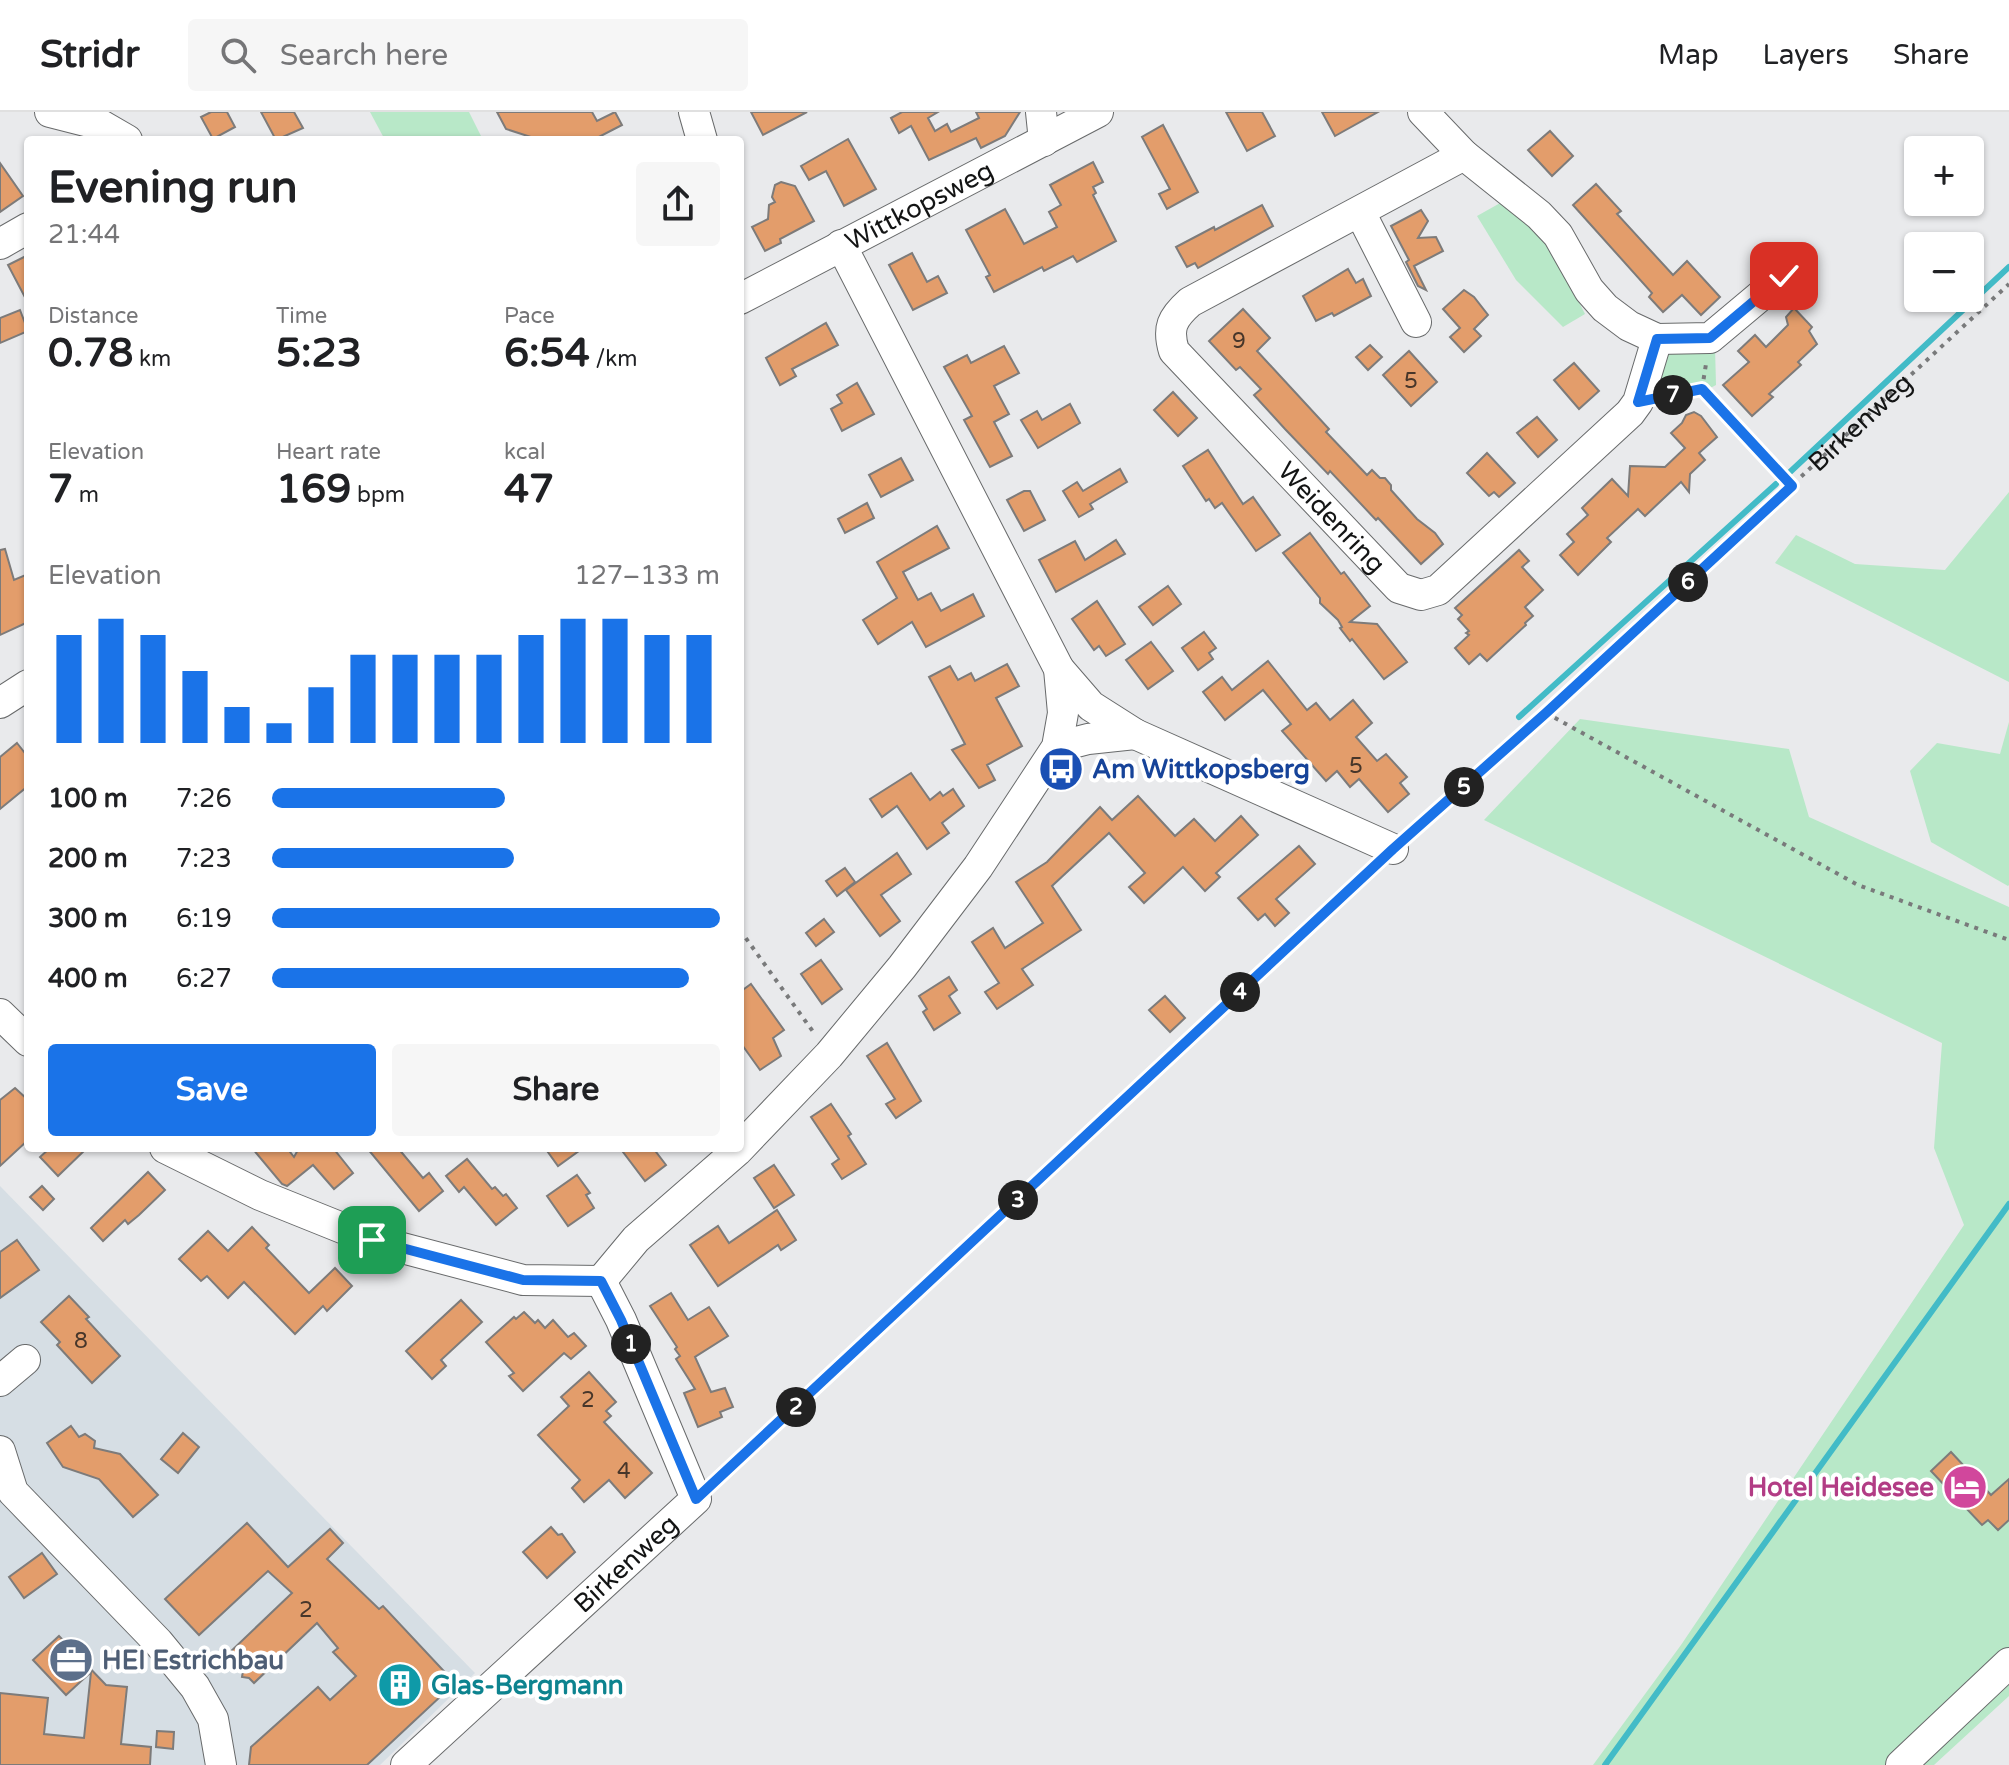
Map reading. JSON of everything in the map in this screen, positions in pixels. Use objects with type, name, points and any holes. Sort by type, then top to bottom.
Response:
[{"type":"street","points":[[50,112],[101,125],[120,136]]},
{"type":"street","points":[[694,112],[701,136]]},
{"type":"street","name":"Wittkopsweg","points":[[744,292],[841,245],[1043,126],[1098,112]]},
{"type":"street","points":[[1423,112],[1464,155],[1539,215],[1558,235],[1589,290],[1605,308],[1629,326],[1657,339],[1710,338],[1784,276]]},
{"type":"street","name":"Weidenring","points":[[1464,155],[1190,302],[1171,324],[1174,351],[1399,588],[1421,595],[1438,590],[1630,413],[1638,402],[1657,339]]},
{"type":"street","points":[[1360,212],[1416,322]]},
{"type":"street","points":[[0,244],[24,230]]},
{"type":"street","points":[[841,245],[1059,669],[1091,706],[1135,734],[1393,849]]},
{"type":"street","points":[[744,1144],[829,1055],[902,967],[978,867],[1057,747],[1063,713],[1059,669]]},
{"type":"street","points":[[0,703],[24,688]]},
{"type":"street","points":[[1057,747],[1088,739],[1135,734]]},
{"type":"street","points":[[0,1014],[24,1037]]},
{"type":"street","points":[[173,1152],[260,1195],[372,1240],[523,1280],[601,1281]]},
{"type":"street","points":[[601,1281],[636,1239],[736,1152]]},
{"type":"street","points":[[601,1281],[621,1320],[696,1499]]},
{"type":"street","points":[[0,1381],[25,1360]]},
{"type":"street","points":[[0,1451],[13,1492],[158,1642],[195,1687],[213,1719],[221,1765]]},
{"type":"street","name":"Birkenweg","points":[[406,1765],[696,1499]]},
{"type":"street","points":[[1901,1765],[2009,1663]]},
{"type":"path","name":"Birkenweg","points":[[696,1499],[1393,849],[1546,713],[2009,284]]},
{"type":"path","points":[[1638,402],[1702,389],[1792,486]]},
{"type":"path","points":[[1546,713],[1858,885],[2009,940]]},
{"type":"path","points":[[744,936],[829,1055]]},
{"type":"shaded area","points":[[0,1186],[475,1673],[380,1765],[0,1765]]},
{"type":"green space","points":[[370,112],[469,112],[481,136],[383,136]]},
{"type":"green space","points":[[1502,202],[1550,245],[1585,314],[1563,327],[1516,280],[1477,216]]},
{"type":"green space","points":[[1715,347],[1716,385],[1699,394],[1646,406],[1666,351]]},
{"type":"green space","points":[[2009,492],[2009,682],[1775,563],[1796,535],[1855,564],[1945,570]]},
{"type":"green space","points":[[1580,719],[1789,749],[1809,817],[2009,907],[2009,1696],[1934,1765],[1593,1765],[1681,1645],[1964,1225],[1934,1148],[1942,1043],[1484,820]]},
{"type":"green space","points":[[2009,722],[2008,886],[1931,842],[1910,771],[1937,743],[2000,754]]},
{"type":"building","points":[[211,112],[227,112],[235,127],[218,136],[211,136],[201,117]]},
{"type":"building","points":[[261,112],[294,112],[303,128],[285,136],[274,136]]},
{"type":"building","points":[[497,112],[592,112],[597,121],[615,112],[622,125],[601,136],[528,136],[506,129]]},
{"type":"building","points":[[751,112],[807,112],[763,135]]},
{"type":"building","points":[[902,112],[938,112],[928,118],[935,131],[947,124],[951,132],[979,118],[976,112],[1020,112],[1005,136],[981,148],[976,138],[929,160],[911,126],[899,133],[891,118]]},
{"type":"building","points":[[1226,112],[1262,112],[1275,136],[1247,151]]},
{"type":"building","points":[[1322,112],[1378,112],[1335,136]]},
{"type":"building","points":[[1163,125],[1198,192],[1167,209],[1159,194],[1170,189],[1142,137]]},
{"type":"building","points":[[1550,131],[1573,156],[1552,176],[1528,150]]},
{"type":"building","points":[[848,139],[876,189],[844,206],[826,171],[809,180],[801,166]]},
{"type":"building","points":[[1093,162],[1103,182],[1093,187],[1096,193],[1093,195],[1116,241],[1077,262],[1073,256],[1044,271],[1042,267],[994,292],[986,277],[990,275],[966,230],[1005,209],[1024,244],[1057,227],[1049,212],[1061,205],[1050,185]]},
{"type":"building","points":[[0,163],[23,196],[0,212]]},
{"type":"building","points":[[781,182],[795,186],[814,221],[780,239],[781,243],[765,251],[752,227],[768,219],[769,205],[775,202],[772,197],[775,185]]},
{"type":"building","points":[[1596,184],[1621,211],[1617,214],[1673,275],[1687,261],[1720,297],[1701,315],[1682,295],[1663,312],[1649,297],[1652,293],[1573,205]]},
{"type":"building","points":[[1262,205],[1273,226],[1198,268],[1195,263],[1187,267],[1176,247]]},
{"type":"building","points":[[1421,210],[1428,221],[1418,238],[1436,237],[1443,251],[1414,266],[1426,290],[1418,286],[1406,262],[1409,260],[1391,226]]},
{"type":"building","points":[[912,253],[927,282],[938,276],[947,293],[913,310],[889,265]]},
{"type":"building","points":[[24,257],[24,295],[8,265]]},
{"type":"building","points":[[1348,269],[1356,283],[1363,279],[1371,296],[1334,316],[1332,313],[1316,321],[1303,296]]},
{"type":"building","points":[[1464,290],[1488,315],[1474,329],[1481,336],[1464,352],[1450,337],[1460,328],[1443,309]]},
{"type":"building","points":[[1794,308],[1812,327],[1809,331],[1817,344],[1798,362],[1801,365],[1769,394],[1773,397],[1752,416],[1723,385],[1749,362],[1738,351],[1755,335],[1766,347],[1788,325],[1786,317]]},
{"type":"building","points":[[1243,309],[1270,338],[1257,351],[1367,475],[1372,470],[1380,478],[1385,478],[1391,490],[1443,544],[1421,564],[1285,429],[1254,395],[1261,389],[1240,367],[1236,370],[1209,341]]},
{"type":"building","points":[[20,310],[24,333],[0,343],[0,318]]},
{"type":"building","points":[[826,323],[838,345],[792,369],[796,376],[780,385],[766,358]]},
{"type":"building","points":[[1370,345],[1382,357],[1368,370],[1356,357]]},
{"type":"building","points":[[1004,346],[1019,373],[994,386],[1009,414],[994,422],[1012,456],[990,467],[964,420],[972,416],[944,367],[967,355],[971,363]]},
{"type":"building","points":[[1409,351],[1437,382],[1411,406],[1383,375]]},
{"type":"building","points":[[1574,363],[1599,391],[1579,409],[1554,380]]},
{"type":"building","points":[[857,383],[874,414],[842,431],[831,409],[842,403],[837,395]]},
{"type":"building","points":[[1173,392],[1197,418],[1178,436],[1154,410]]},
{"type":"building","points":[[1070,404],[1080,423],[1038,448],[1021,420],[1037,411],[1042,420]]},
{"type":"building","points":[[1694,412],[1701,416],[1717,437],[1699,453],[1705,460],[1690,474],[1689,492],[1681,482],[1645,516],[1638,509],[1607,538],[1611,542],[1578,575],[1560,555],[1574,542],[1567,534],[1588,515],[1582,508],[1612,479],[1628,496],[1630,466],[1665,467],[1685,448],[1671,433],[1686,415]]},
{"type":"building","points":[[1537,417],[1557,440],[1538,457],[1517,433]]},
{"type":"building","points":[[1208,450],[1243,504],[1253,497],[1280,535],[1256,551],[1222,503],[1215,508],[1209,499],[1206,501],[1183,466]]},
{"type":"building","points":[[1487,453],[1515,483],[1499,497],[1494,492],[1489,496],[1467,473]]},
{"type":"building","points":[[901,458],[913,480],[881,497],[869,475]]},
{"type":"building","points":[[1120,469],[1127,482],[1090,504],[1093,509],[1079,517],[1063,491],[1077,482],[1083,491]]},
{"type":"building","points":[[1030,491],[1045,520],[1024,531],[1007,500]]},
{"type":"building","points":[[867,503],[874,518],[845,533],[838,519]]},
{"type":"building","points":[[937,526],[949,548],[903,572],[918,600],[931,593],[941,611],[973,594],[984,616],[926,647],[912,622],[878,644],[863,620],[897,598],[877,562]]},
{"type":"building","points":[[1310,533],[1370,606],[1350,622],[1377,624],[1407,662],[1384,679],[1352,639],[1350,641],[1338,620],[1320,603],[1320,598],[1283,553]]},
{"type":"building","points":[[1116,540],[1125,554],[1056,592],[1039,560],[1075,541],[1085,560]]},
{"type":"building","points":[[5,549],[14,580],[24,576],[24,624],[0,635],[0,550]]},
{"type":"building","points":[[1519,550],[1529,561],[1522,567],[1543,590],[1525,607],[1533,616],[1487,661],[1480,654],[1469,664],[1455,648],[1469,635],[1466,633],[1469,631],[1458,619],[1462,615],[1455,608]]},
{"type":"building","points":[[1168,586],[1181,604],[1153,625],[1139,607]]},
{"type":"building","points":[[1097,601],[1125,644],[1106,656],[1099,646],[1094,650],[1072,619]]},
{"type":"building","points":[[1204,632],[1216,648],[1209,653],[1213,659],[1198,670],[1182,648]]},
{"type":"building","points":[[1151,642],[1173,671],[1148,689],[1126,660]]},
{"type":"building","points":[[1268,661],[1307,710],[1316,703],[1330,720],[1353,700],[1372,723],[1356,737],[1377,761],[1386,754],[1407,777],[1400,783],[1409,794],[1388,812],[1359,779],[1350,787],[1337,771],[1326,781],[1282,731],[1291,724],[1263,690],[1225,720],[1203,692],[1222,677],[1232,690]]},
{"type":"building","points":[[1007,664],[1019,686],[996,698],[1022,746],[987,765],[995,780],[979,788],[952,750],[965,744],[929,677],[950,666],[958,680],[971,673],[975,681]]},
{"type":"building","points":[[17,743],[24,752],[24,789],[0,809],[0,757]]},
{"type":"building","points":[[911,773],[930,800],[940,792],[943,796],[953,789],[964,806],[942,823],[949,833],[927,849],[897,806],[882,817],[870,799]]},
{"type":"building","points":[[1138,796],[1175,836],[1194,819],[1215,841],[1241,816],[1258,835],[1216,873],[1220,877],[1205,891],[1183,867],[1144,903],[1129,887],[1145,873],[1109,833],[1052,886],[1081,930],[1022,969],[1033,985],[997,1009],[985,992],[999,983],[972,942],[993,928],[1005,948],[1043,923],[1016,882],[1047,862],[1100,807],[1112,820]]},
{"type":"building","points":[[1299,846],[1315,864],[1276,899],[1289,913],[1275,926],[1265,914],[1258,920],[1238,898]]},
{"type":"building","points":[[897,853],[911,874],[881,895],[900,921],[880,936],[846,890]]},
{"type":"building","points":[[845,868],[855,882],[837,896],[826,881]]},
{"type":"building","points":[[824,919],[834,932],[816,946],[806,933]]},
{"type":"building","points":[[821,960],[842,989],[822,1004],[801,974]]},
{"type":"building","points":[[949,977],[957,990],[949,996],[960,1013],[934,1030],[923,1012],[927,1009],[919,996]]},
{"type":"building","points":[[751,984],[784,1030],[773,1038],[781,1056],[760,1070],[744,1048],[744,989]]},
{"type":"building","points":[[1165,996],[1185,1018],[1170,1032],[1149,1010]]},
{"type":"building","points":[[887,1043],[921,1101],[896,1118],[886,1104],[895,1099],[867,1056]]},
{"type":"building","points":[[15,1088],[24,1096],[24,1144],[0,1166],[0,1100]]},
{"type":"building","points":[[831,1104],[866,1164],[842,1179],[832,1164],[839,1159],[811,1117]]},
{"type":"building","points":[[46,1152],[83,1152],[58,1176],[40,1157]]},
{"type":"building","points":[[255,1152],[290,1152],[294,1157],[297,1152],[336,1152],[353,1173],[334,1189],[313,1165],[287,1186]]},
{"type":"building","points":[[370,1152],[401,1152],[423,1178],[429,1173],[443,1191],[419,1211]]},
{"type":"building","points":[[548,1152],[577,1152],[558,1166]]},
{"type":"building","points":[[623,1152],[656,1152],[666,1165],[645,1181]]},
{"type":"building","points":[[467,1159],[492,1189],[495,1187],[503,1196],[506,1194],[517,1208],[496,1225],[464,1187],[459,1192],[446,1176]]},
{"type":"building","points":[[774,1165],[794,1195],[774,1208],[754,1178]]},
{"type":"building","points":[[148,1172],[165,1190],[139,1215],[128,1224],[125,1220],[103,1241],[91,1228]]},
{"type":"building","points":[[577,1175],[590,1193],[586,1195],[594,1208],[568,1226],[547,1196]]},
{"type":"building","points":[[42,1186],[54,1199],[43,1210],[30,1197]]},
{"type":"building","points":[[777,1210],[796,1240],[781,1250],[778,1245],[718,1286],[690,1245],[718,1226],[729,1243]]},
{"type":"building","points":[[252,1227],[269,1245],[266,1248],[309,1293],[335,1268],[352,1286],[327,1311],[323,1306],[295,1334],[244,1282],[228,1298],[207,1276],[201,1281],[179,1259],[208,1231],[228,1251]]},
{"type":"building","points":[[17,1240],[39,1270],[0,1298],[0,1252]]},
{"type":"building","points":[[671,1293],[688,1320],[709,1307],[728,1336],[695,1357],[711,1392],[725,1388],[733,1407],[720,1412],[722,1417],[698,1427],[684,1393],[695,1389],[676,1359],[680,1356],[675,1349],[677,1347],[650,1306]]},
{"type":"building","points":[[69,1296],[120,1356],[92,1383],[57,1345],[60,1342],[41,1322]]},
{"type":"building","points":[[461,1300],[482,1322],[441,1360],[446,1366],[432,1379],[406,1351]]},
{"type":"building","points":[[524,1312],[545,1328],[553,1320],[568,1337],[574,1333],[586,1346],[571,1359],[564,1353],[523,1391],[509,1376],[514,1373],[486,1342]]},
{"type":"building","points":[[589,1372],[616,1402],[606,1411],[611,1416],[604,1422],[652,1473],[625,1498],[609,1480],[584,1502],[572,1488],[580,1480],[538,1435],[569,1406],[561,1397]]},
{"type":"building","points":[[71,1426],[79,1437],[85,1434],[95,1441],[94,1448],[120,1454],[158,1495],[133,1517],[99,1479],[63,1467],[47,1443]]},
{"type":"building","points":[[183,1433],[199,1447],[178,1473],[161,1459]]},
{"type":"building","name":"Hotel Heidesee","points":[[1951,1452],[1991,1495],[2009,1479],[2009,1520],[1998,1530],[1988,1520],[1982,1525],[1931,1471]]},
{"type":"building","points":[[247,1523],[288,1567],[330,1529],[343,1543],[327,1559],[379,1609],[383,1606],[455,1683],[367,1765],[249,1765],[251,1747],[318,1687],[330,1700],[356,1676],[333,1652],[338,1648],[317,1623],[254,1683],[242,1677],[243,1671],[227,1655],[292,1593],[268,1571],[199,1635],[165,1599]]},
{"type":"building","points":[[551,1527],[558,1535],[562,1534],[575,1552],[547,1578],[523,1552]]},
{"type":"building","points":[[42,1553],[57,1574],[24,1598],[9,1577]]},
{"type":"building","points":[[59,1636],[106,1685],[127,1687],[121,1744],[151,1747],[150,1765],[0,1765],[0,1693],[48,1698],[44,1734],[84,1738],[91,1672],[66,1695],[33,1660]]},
{"type":"building","points":[[157,1731],[174,1732],[173,1749],[156,1747]]},
{"type":"waterway","points":[[1790,472],[2009,267]]},
{"type":"waterway","points":[[1519,717],[1776,484]]},
{"type":"waterway","points":[[1605,1765],[2009,1204]]},
{"type":"place","name":"Am Wittkopsberg","points":[[1061,769]]},
{"type":"place","name":"Hotel Heidesee","points":[[1965,1487]]},
{"type":"place","name":"HEI Estrichbau","points":[[71,1660]]},
{"type":"place","name":"Glas-Bergmann","points":[[400,1685]]},
{"type":"route","points":[[372,1240],[523,1280],[601,1281],[621,1320],[696,1499],[1393,849],[1792,486],[1702,389],[1638,402],[1657,339],[1710,338],[1784,276]]}]
